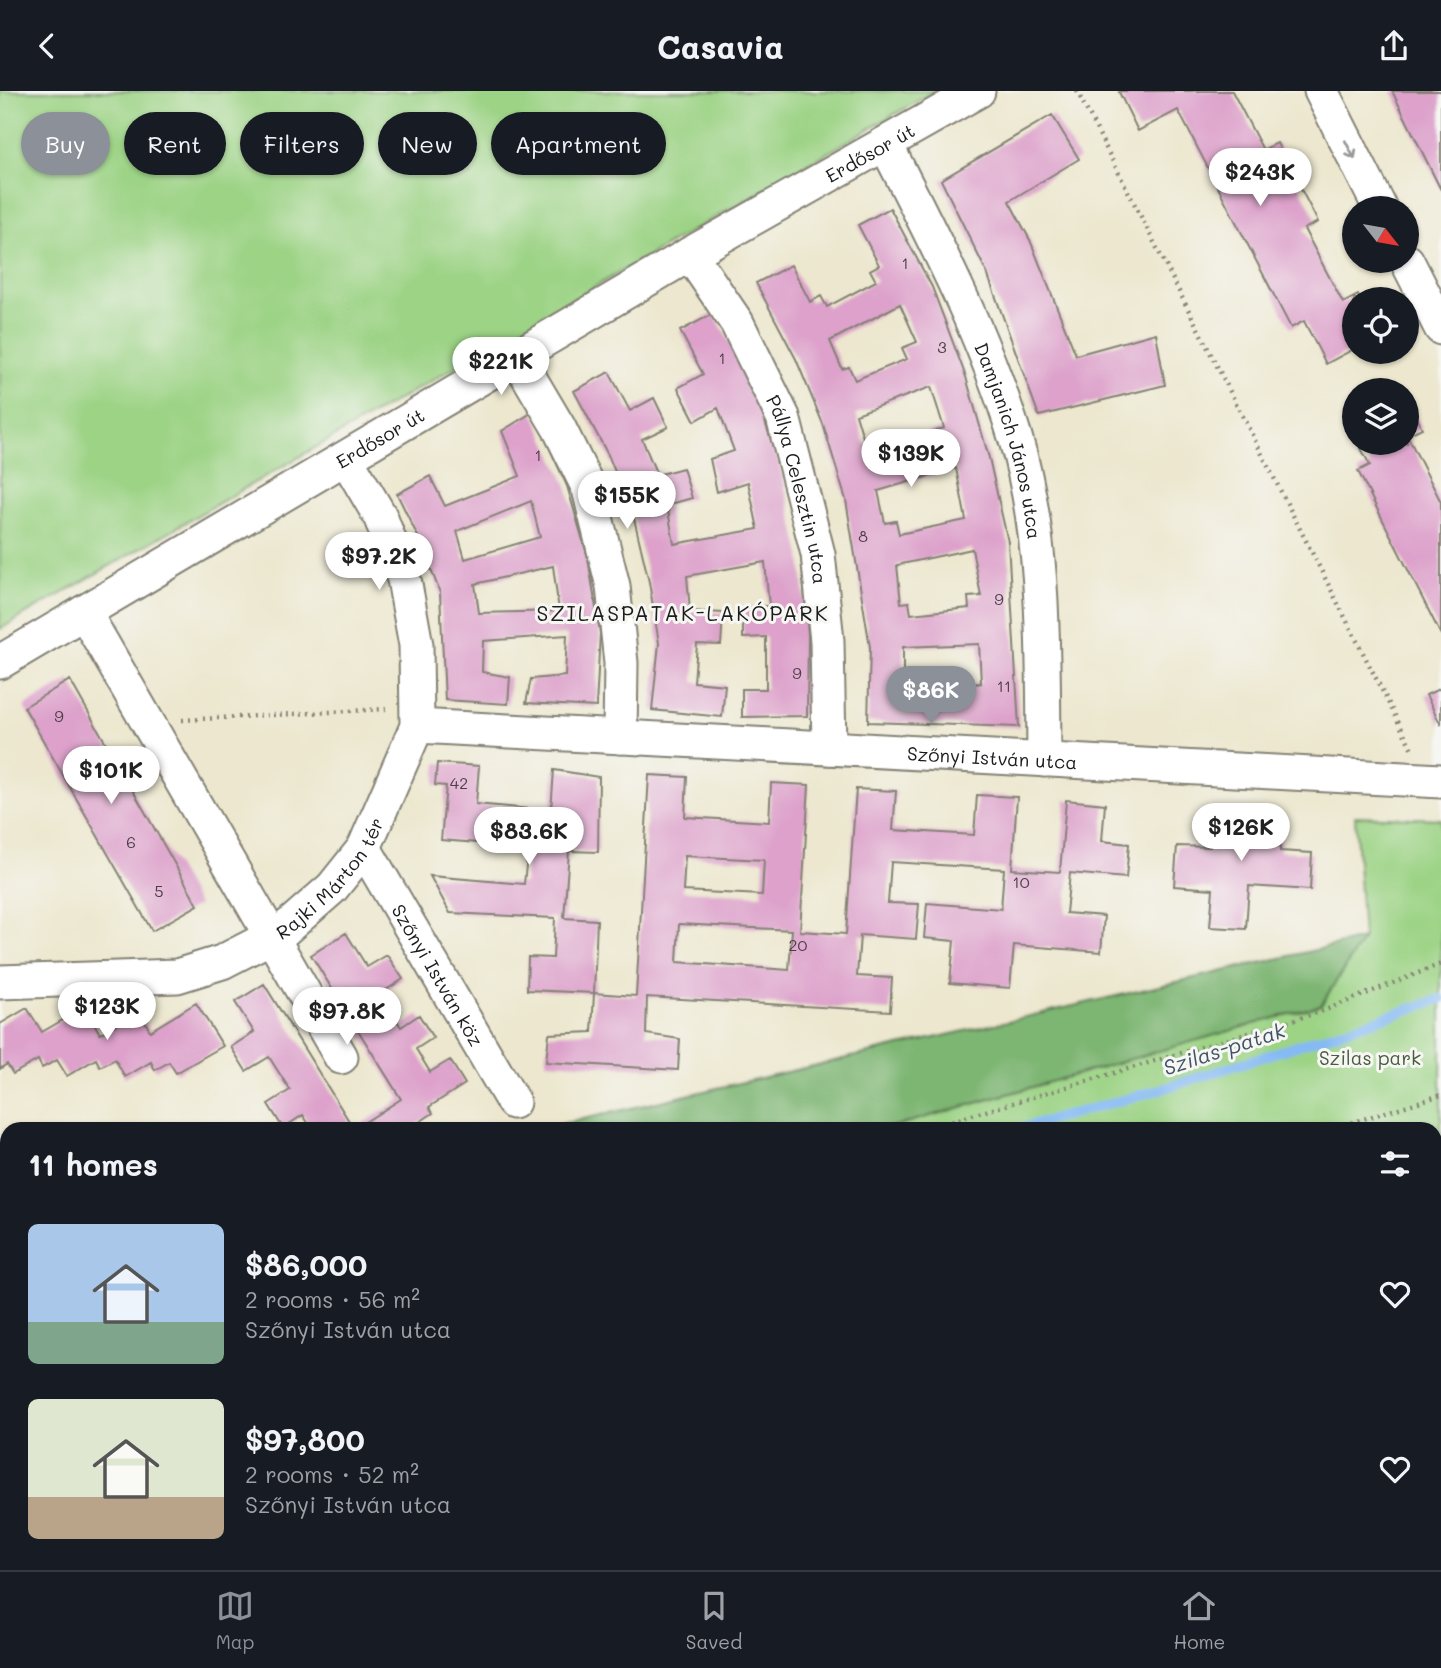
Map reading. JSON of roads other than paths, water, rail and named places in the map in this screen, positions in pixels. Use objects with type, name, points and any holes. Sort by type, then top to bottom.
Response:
[{"type":"street","name":"Erdősor út","points":[[0,661],[690,254],[978,91]]},
{"type":"street","points":[[1321,91],[1374,196]]},
{"type":"street","name":"Damjanich János utca","points":[[886,145],[941,254],[993,376],[1015,437],[1027,494],[1043,613],[1044,760]]},
{"type":"street","name":"Pállya Celesztin utca","points":[[690,254],[737,323],[783,417],[818,554],[827,641],[829,748]]},
{"type":"street","points":[[1413,273],[1441,328]]},
{"type":"street","points":[[516,357],[559,428],[589,489],[613,586],[621,663],[620,737]]},
{"type":"street","name":"Rajki Márton tér","points":[[84,612],[271,939],[332,888],[364,848],[418,717],[416,645],[404,579],[380,516],[346,458]]},
{"type":"street","name":"Szőnyi István utca","points":[[418,717],[620,737],[1434,780]]},
{"type":"street","name":"Szőnyi István köz","points":[[364,848],[513,1102]]},
{"type":"street","points":[[0,982],[177,976],[222,961],[271,939],[341,1057]]},
{"type":"waterway","name":"Szilas-patak","points":[[1043,1122],[1169,1087],[1441,999]]},
{"type":"district","name":"SZILASPATAK-LAKÓPARK","points":[[683,612]]},
{"type":"park label","name":"Szilas park","points":[[1370,1057]]}]
